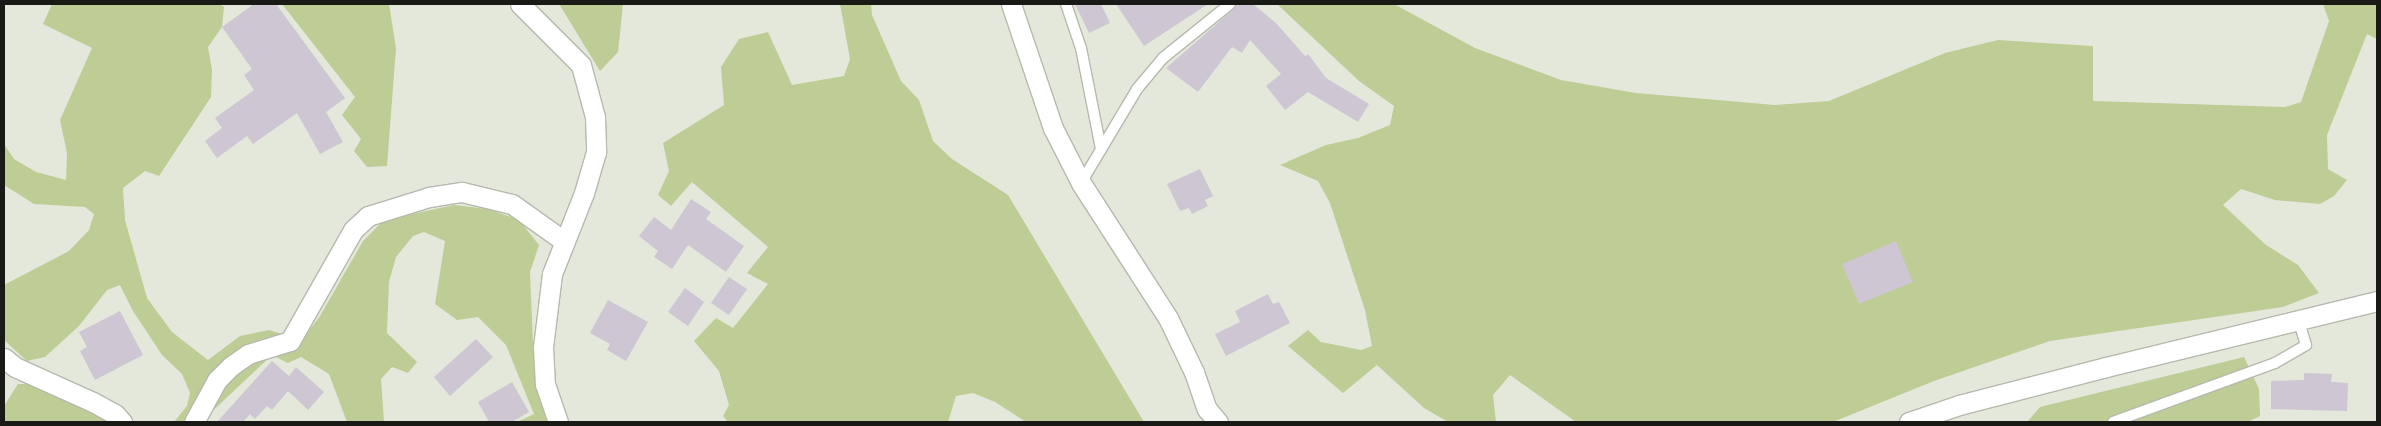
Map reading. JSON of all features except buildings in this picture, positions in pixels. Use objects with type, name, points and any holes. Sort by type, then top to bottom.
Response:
[{"type":"street","points":[[520,4],[580,65],[590,89],[596,152],[566,242],[552,274],[543,347],[545,384],[558,422]]},
{"type":"street","points":[[1011,4],[1053,128],[1081,183],[1168,318],[1194,372],[1207,409],[1218,422]]},
{"type":"street","points":[[194,422],[217,380],[231,366],[248,354],[290,341],[353,230],[368,216],[429,197],[462,192],[512,204],[566,242]]},
{"type":"street","points":[[1909,422],[1959,405],[2106,367],[2299,322],[2377,301]]},
{"type":"street","points":[[4,358],[15,367],[115,414],[122,422]]},
{"type":"lane","points":[[1066,4],[1081,48],[1101,149]]},
{"type":"lane","points":[[1081,183],[1137,89],[1163,58],[1230,4]]},
{"type":"lane","points":[[2112,422],[2276,363],[2306,345],[2299,322]]},
{"type":"green space","points":[[52,4],[219,4],[224,7],[222,27],[208,47],[212,70],[211,97],[159,176],[145,171],[123,188],[125,220],[147,298],[172,332],[208,360],[240,336],[269,330],[302,340],[320,316],[363,241],[384,220],[454,205],[488,209],[519,220],[539,245],[530,272],[534,368],[550,422],[517,422],[534,414],[506,345],[478,317],[457,320],[435,304],[445,241],[424,232],[413,236],[396,257],[389,282],[387,333],[417,362],[408,373],[392,367],[381,379],[384,422],[347,422],[329,374],[301,357],[288,363],[272,355],[205,418],[192,422],[174,422],[187,406],[190,393],[182,374],[162,355],[133,311],[120,285],[107,290],[79,326],[45,357],[27,361],[4,340],[4,285],[69,251],[89,230],[94,214],[85,207],[34,204],[4,185],[4,144],[14,159],[36,172],[66,180],[67,153],[60,120],[92,48],[43,24]]},
{"type":"green space","points":[[282,4],[389,4],[396,48],[387,166],[367,167],[354,151],[361,139],[342,115],[355,97]]},
{"type":"green space","points":[[559,4],[623,4],[618,52],[600,71]]},
{"type":"green space","points":[[840,4],[871,4],[872,15],[901,81],[919,100],[933,141],[952,159],[1008,195],[1144,422],[1026,422],[995,402],[973,393],[956,396],[948,422],[728,422],[723,416],[729,405],[719,371],[694,341],[716,318],[733,328],[768,284],[747,273],[768,247],[692,182],[671,206],[658,195],[669,171],[663,143],[724,105],[721,67],[739,39],[768,32],[792,85],[844,76],[850,59]]},
{"type":"green space","points":[[1277,4],[1394,4],[1475,48],[1561,80],[1636,93],[1775,105],[1829,101],[1945,53],[1998,40],[2093,46],[2093,101],[2285,107],[2301,102],[2329,21],[2323,4],[2377,4],[2377,39],[2367,34],[2327,135],[2328,169],[2347,180],[2334,196],[2320,204],[2275,200],[2241,189],[2223,205],[2266,245],[2298,265],[2319,293],[2283,307],[2050,341],[1934,381],[1833,422],[1576,422],[1510,375],[1493,395],[1496,422],[1448,422],[1424,408],[1377,365],[1343,393],[1288,346],[1308,330],[1321,342],[1361,350],[1372,346],[1365,310],[1330,203],[1318,181],[1280,165],[1326,145],[1358,138],[1390,125],[1394,106],[1359,81]]},
{"type":"green space","points":[[2244,357],[2259,389],[2260,416],[2248,422],[2027,422],[2040,407]]},
{"type":"green space","points":[[18,384],[31,384],[110,422],[4,422],[4,406]]}]
